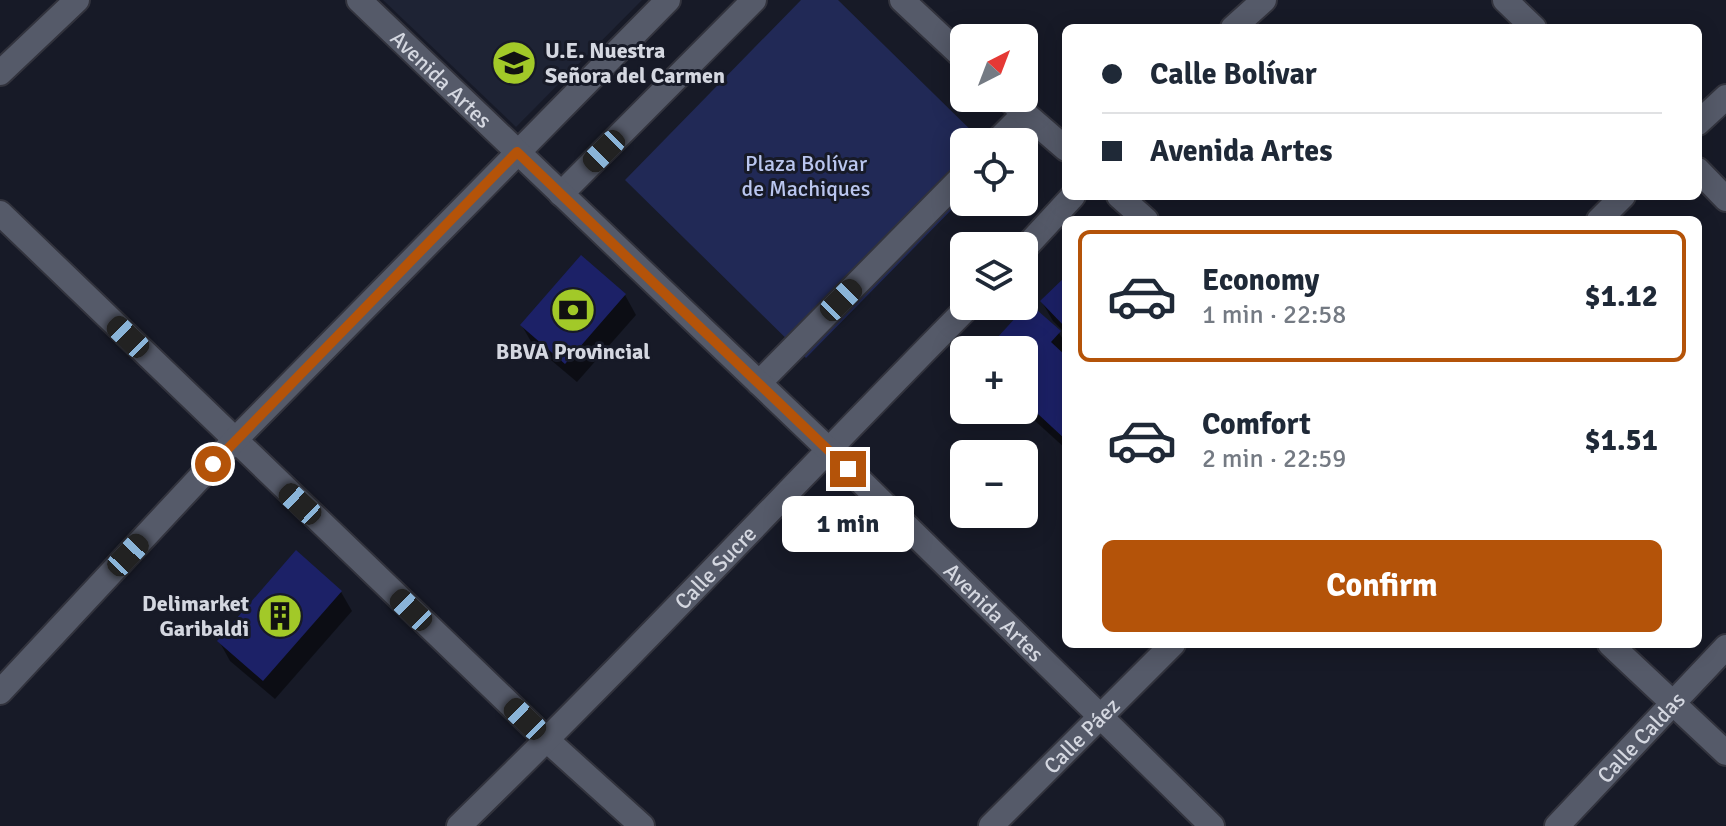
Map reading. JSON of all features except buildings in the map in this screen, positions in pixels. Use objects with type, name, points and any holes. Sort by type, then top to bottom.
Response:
[{"type":"street","points":[[0,73],[77,0]]},
{"type":"street","name":"Avenida Artes","points":[[359,0],[828,449],[1212,826]]},
{"type":"street","points":[[0,692],[234,441],[668,0]]},
{"type":"street","points":[[561,194],[754,0]]},
{"type":"street","points":[[902,0],[950,45]]},
{"type":"street","points":[[1237,24],[1264,0]]},
{"type":"street","points":[[1505,0],[1530,24]]},
{"type":"street","points":[[1702,119],[1726,97]]},
{"type":"street","points":[[1022,112],[1062,146]]},
{"type":"street","points":[[1702,174],[1726,199]]},
{"type":"street","points":[[759,383],[950,189]]},
{"type":"street","points":[[1038,234],[1069,200]]},
{"type":"street","points":[[1124,200],[1142,216]]},
{"type":"street","points":[[1603,216],[1619,200]]},
{"type":"street","points":[[0,213],[548,741],[642,826]]},
{"type":"street","name":"Calle Sucre","points":[[459,826],[548,741],[955,320]]},
{"type":"street","name":"Calle Caldas","points":[[1557,826],[1726,647]]},
{"type":"street","name":"Calle Páez","points":[[991,826],[1169,648]]},
{"type":"street","points":[[1614,648],[1726,753]]},
{"type":"shaded area","name":"U.E. Nuestra Señora del Carmen","points":[[383,0],[642,0],[516,127]]},
{"type":"green space","name":"Plaza Bolívar de Machiques","points":[[801,0],[838,0],[969,128],[950,128],[950,211],[806,358],[625,180]]},
{"type":"place","name":"U.E. Nuestra Señora del Carmen","points":[[514,63]]},
{"type":"place","name":"BBVA Provincial","points":[[573,310]]},
{"type":"place","name":"Delimarket Garibaldi","points":[[280,616]]},
{"type":"route","points":[[213,464],[517,152],[848,469]]}]
